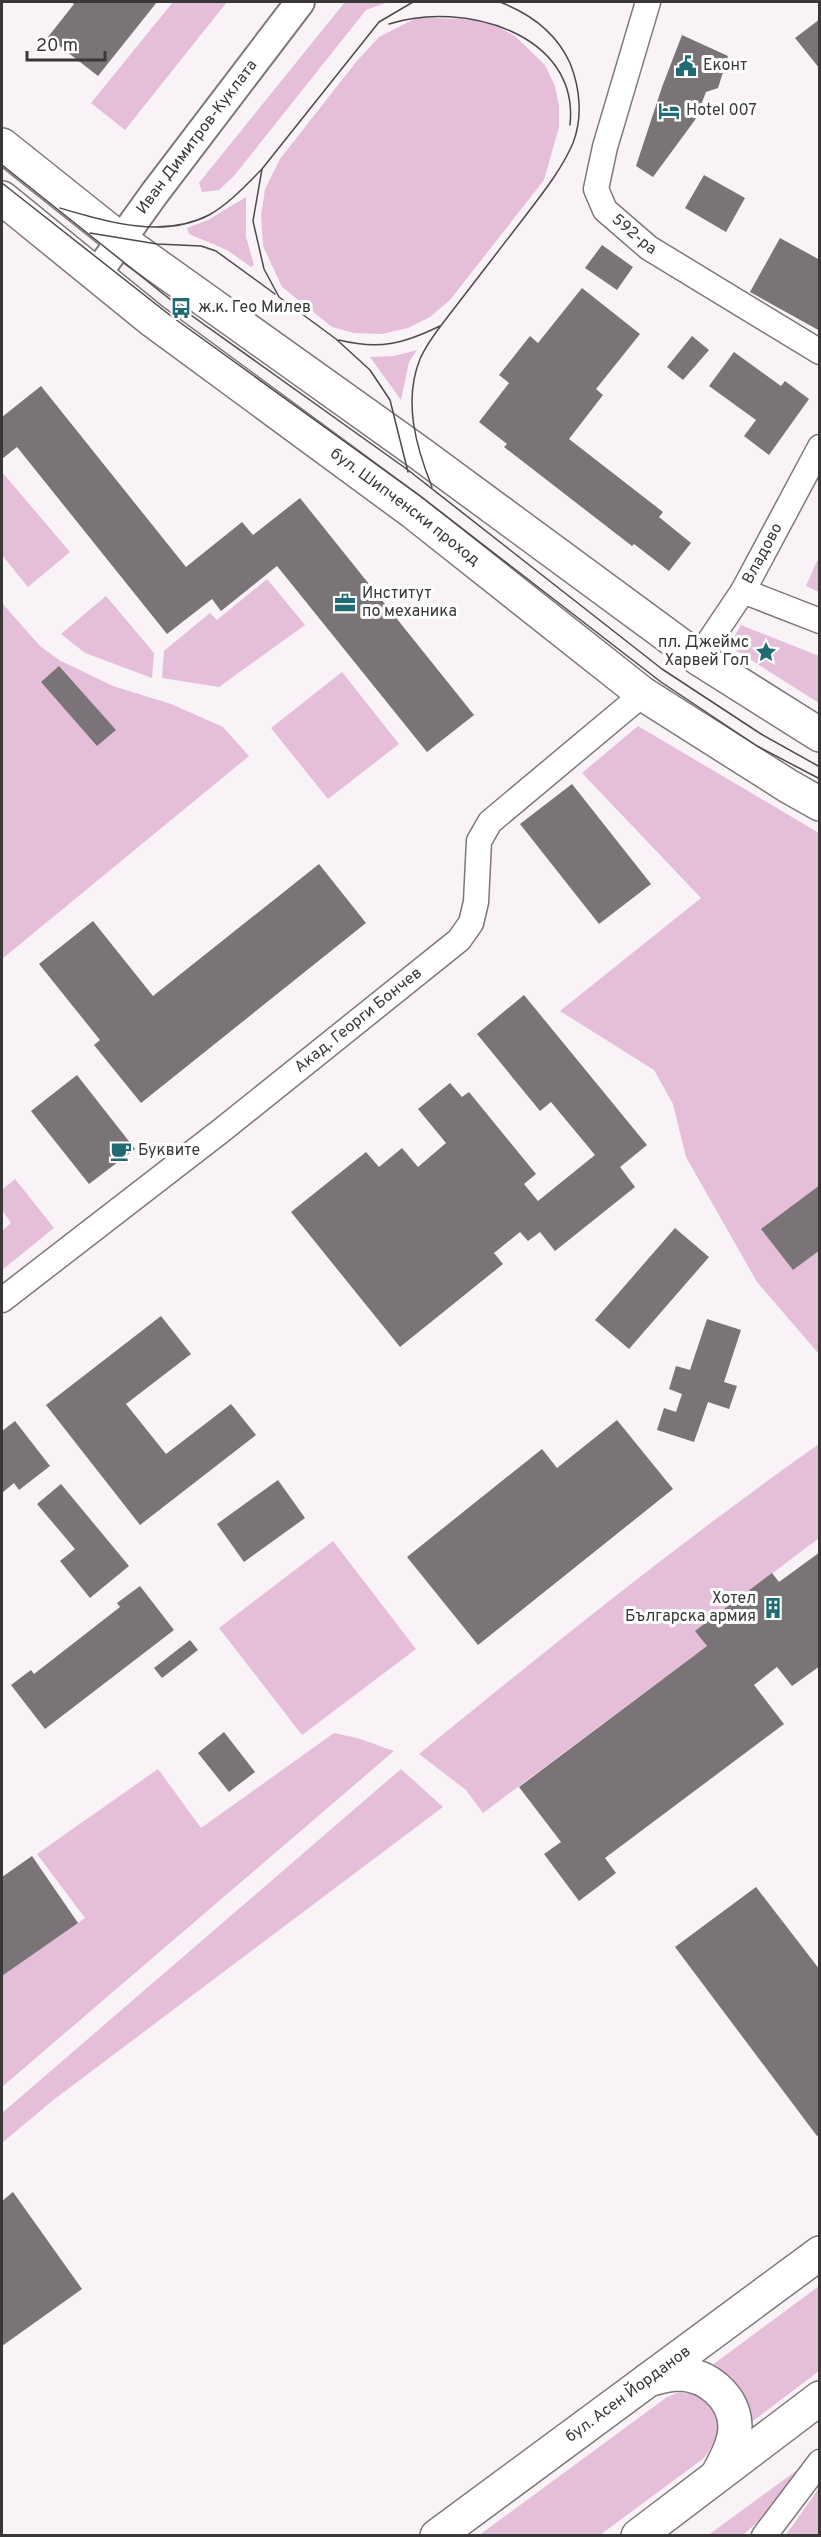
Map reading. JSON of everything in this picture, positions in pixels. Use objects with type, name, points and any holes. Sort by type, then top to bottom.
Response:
[{"type":"main road","points":[[2,145],[121,240],[418,452],[698,658],[819,735]]},
{"type":"main road","name":"бул. Шипченски проход","points":[[2,198],[152,320],[413,513],[643,694],[819,804]]},
{"type":"main road","name":"бул. Асен Йорданов","points":[[437,2535],[819,2253]]},
{"type":"main road","points":[[645,2381],[666,2375],[689,2375],[713,2386],[724,2395],[730,2405],[735,2428],[728,2455],[717,2476]]},
{"type":"main road","points":[[638,2535],[819,2398]]},
{"type":"street","name":"Иван Димитров-Куклата","points":[[96,275],[300,2]]},
{"type":"street","name":"592-ра","points":[[648,2],[605,147],[596,189],[605,210],[649,248],[819,352]]},
{"type":"street","name":"Владово","points":[[698,658],[743,591],[819,447]]},
{"type":"street","points":[[743,591],[819,621]]},
{"type":"street","name":"Акад. Георги Бончев","points":[[2,1300],[222,1130],[459,940],[471,923],[476,902],[480,841],[490,822],[643,694]]},
{"type":"street","points":[[764,2535],[819,2462]]},
{"type":"shaded area","points":[[173,2],[227,2],[125,130],[91,103]]},
{"type":"shaded area","points":[[345,2],[388,2],[366,10],[234,176],[219,190],[202,192],[199,183]]},
{"type":"shaded area","points":[[418,17],[476,20],[496,26],[515,36],[545,65],[555,86],[559,106],[559,127],[544,180],[450,300],[430,317],[408,328],[382,334],[354,333],[332,327],[282,287],[263,246],[261,216],[265,189],[280,159],[356,62],[379,37]]},
{"type":"shaded area","points":[[246,197],[246,237],[254,265],[251,267],[227,250],[189,234],[187,228],[208,220]]},
{"type":"shaded area","points":[[417,350],[409,362],[401,400],[370,357],[394,356]]},
{"type":"shaded area","points":[[2,472],[70,552],[28,587],[2,555]]},
{"type":"shaded area","points":[[817,561],[819,562],[819,592],[806,586]]},
{"type":"shaded area","points":[[267,579],[305,625],[219,687],[162,678],[164,651],[210,613],[217,620]]},
{"type":"shaded area","points":[[106,596],[154,653],[152,678],[85,653],[61,634]]},
{"type":"shaded area","points":[[2,603],[40,646],[59,660],[113,686],[171,704],[223,727],[249,756],[2,959]]},
{"type":"shaded area","points":[[741,625],[819,656],[819,703],[729,646]]},
{"type":"shaded area","points":[[342,672],[399,744],[328,799],[271,728]]},
{"type":"shaded area","points":[[638,726],[819,833],[819,1354],[757,1282],[686,1157],[673,1104],[654,1070],[560,1011],[701,898],[582,773]]},
{"type":"shaded area","points":[[15,1179],[54,1228],[2,1270],[2,1231],[11,1223],[2,1210],[2,1190]]},
{"type":"shaded area","points":[[819,1444],[819,1538],[696,1631],[707,1646],[483,1813],[466,1790],[419,1754],[666,1557]]},
{"type":"shaded area","points":[[333,1541],[416,1649],[302,1735],[219,1628]]},
{"type":"shaded area","points":[[334,1733],[357,1738],[394,1751],[2,2087],[2,1976],[85,1918],[37,1854],[158,1769],[201,1828]]},
{"type":"shaded area","points":[[401,1769],[443,1807],[52,2101],[2,2143],[2,2113]]},
{"type":"shaded area","points":[[819,2286],[819,2371],[749,2424],[711,2366]]},
{"type":"shaded area","points":[[677,2393],[692,2394],[711,2404],[718,2423],[712,2446],[704,2458],[600,2535],[478,2536],[667,2397]]},
{"type":"shaded area","points":[[800,2468],[765,2515],[743,2535],[707,2536]]},
{"type":"shaded area","points":[[819,2488],[819,2535],[786,2535]]},
{"type":"building","points":[[71,2],[157,2],[98,76],[48,37],[74,4]]},
{"type":"building","points":[[820,19],[820,69],[795,38]]},
{"type":"building","points":[[682,35],[728,56],[718,88],[706,92],[695,120],[653,177],[636,166]]},
{"type":"building","points":[[704,175],[745,198],[726,232],[685,208]]},
{"type":"building","points":[[780,238],[820,260],[820,331],[750,292]]},
{"type":"building","points":[[602,245],[633,267],[617,290],[585,268]]},
{"type":"building","points":[[582,288],[640,334],[596,389],[603,395],[569,439],[663,512],[659,517],[691,543],[669,571],[634,544],[632,546],[504,447],[507,444],[479,422],[509,383],[499,375],[530,336],[538,343]]},
{"type":"building","points":[[692,336],[709,350],[683,380],[667,367]]},
{"type":"building","points":[[734,352],[781,386],[785,381],[809,399],[769,455],[744,436],[756,420],[709,386]]},
{"type":"building","points":[[41,386],[186,567],[242,522],[253,535],[300,498],[474,715],[427,752],[277,566],[221,611],[212,599],[167,634],[17,447],[2,459],[2,417]]},
{"type":"building","points":[[59,666],[116,730],[97,746],[41,682]]},
{"type":"building","points":[[572,784],[651,884],[599,924],[520,824]]},
{"type":"building","points":[[319,864],[366,923],[141,1103],[94,1045],[100,1040],[39,964],[93,921],[153,996]]},
{"type":"building","points":[[524,995],[647,1145],[620,1167],[635,1187],[555,1251],[540,1232],[528,1241],[520,1232],[494,1253],[503,1264],[400,1347],[291,1212],[366,1152],[379,1167],[402,1148],[418,1167],[446,1143],[418,1109],[450,1083],[462,1097],[469,1092],[536,1174],[524,1184],[538,1201],[595,1155],[551,1102],[540,1111],[477,1034]]},
{"type":"building","points":[[77,1075],[135,1149],[89,1184],[31,1111]]},
{"type":"building","points":[[820,1185],[820,1250],[793,1270],[761,1229]]},
{"type":"building","points":[[675,1228],[709,1257],[629,1349],[595,1320]]},
{"type":"building","points":[[161,1316],[191,1354],[126,1404],[166,1454],[231,1404],[256,1435],[140,1525],[46,1405]]},
{"type":"building","points":[[707,1319],[741,1330],[724,1382],[737,1386],[729,1409],[708,1402],[694,1442],[657,1430],[664,1408],[676,1412],[682,1394],[669,1389],[676,1366],[690,1370]]},
{"type":"building","points":[[617,1420],[673,1489],[478,1645],[407,1557],[542,1449],[557,1468]]},
{"type":"building","points":[[15,1421],[50,1466],[19,1490],[14,1483],[2,1493],[2,1431]]},
{"type":"building","points":[[278,1480],[305,1518],[244,1562],[217,1524]]},
{"type":"building","points":[[61,1484],[129,1566],[90,1598],[60,1561],[75,1549],[37,1504]]},
{"type":"building","points":[[820,1552],[820,1666],[792,1686],[777,1667],[754,1685],[784,1724],[605,1858],[616,1873],[579,1901],[544,1854],[561,1842],[519,1787],[707,1646],[695,1631],[772,1573],[779,1582]]},
{"type":"building","points":[[140,1586],[174,1630],[45,1729],[11,1685],[31,1670],[34,1674],[120,1607],[117,1603]]},
{"type":"building","points":[[190,1640],[198,1650],[162,1678],[154,1668]]},
{"type":"building","points":[[224,1732],[255,1772],[229,1792],[198,1753]]},
{"type":"building","points":[[32,1856],[78,1923],[2,1976],[2,1877]]},
{"type":"building","points":[[756,1887],[820,1970],[820,2134],[817,2136],[675,1947]]},
{"type":"building","points":[[13,2192],[82,2289],[2,2346],[2,2201]]},
{"type":"tram line","points":[[408,472],[390,400],[370,370],[336,339],[279,297],[264,269],[253,221],[262,169],[379,22],[413,2]]},
{"type":"tram line","points":[[432,487],[421,456],[412,407],[412,391],[420,359],[436,331],[557,173],[573,143],[578,123],[579,103],[576,82],[570,63],[558,42],[532,18],[500,2]]},
{"type":"tram line","points":[[389,24],[418,18],[449,17],[481,21],[511,31],[536,46],[556,67],[568,93],[570,125]]},
{"type":"tram line","points":[[2,165],[181,308],[408,470],[662,669],[761,734],[820,767]]},
{"type":"tram line","points":[[60,208],[116,223],[135,226],[173,226],[191,222],[216,211],[262,169]]},
{"type":"tram line","points":[[2,183],[171,316],[420,496],[661,682],[757,746],[820,779]]},
{"type":"tram line","points":[[90,233],[157,244],[201,246],[216,251],[275,294]]},
{"type":"tram line","points":[[339,340],[379,345],[402,341],[440,326]]},
{"type":"place","name":"Еконт","points":[[686,66]]},
{"type":"place","name":"Hotel 007","points":[[669,111]]},
{"type":"place","name":"ж.к. Гео Милев","points":[[181,308]]},
{"type":"place","name":"Институт по механика","points":[[345,603]]},
{"type":"place","name":"пл. Джеймс Харвей Гол","points":[[766,652]]},
{"type":"place","name":"Буквите","points":[[121,1151]]},
{"type":"place","name":"Хотел Българска армия","points":[[773,1608]]}]
